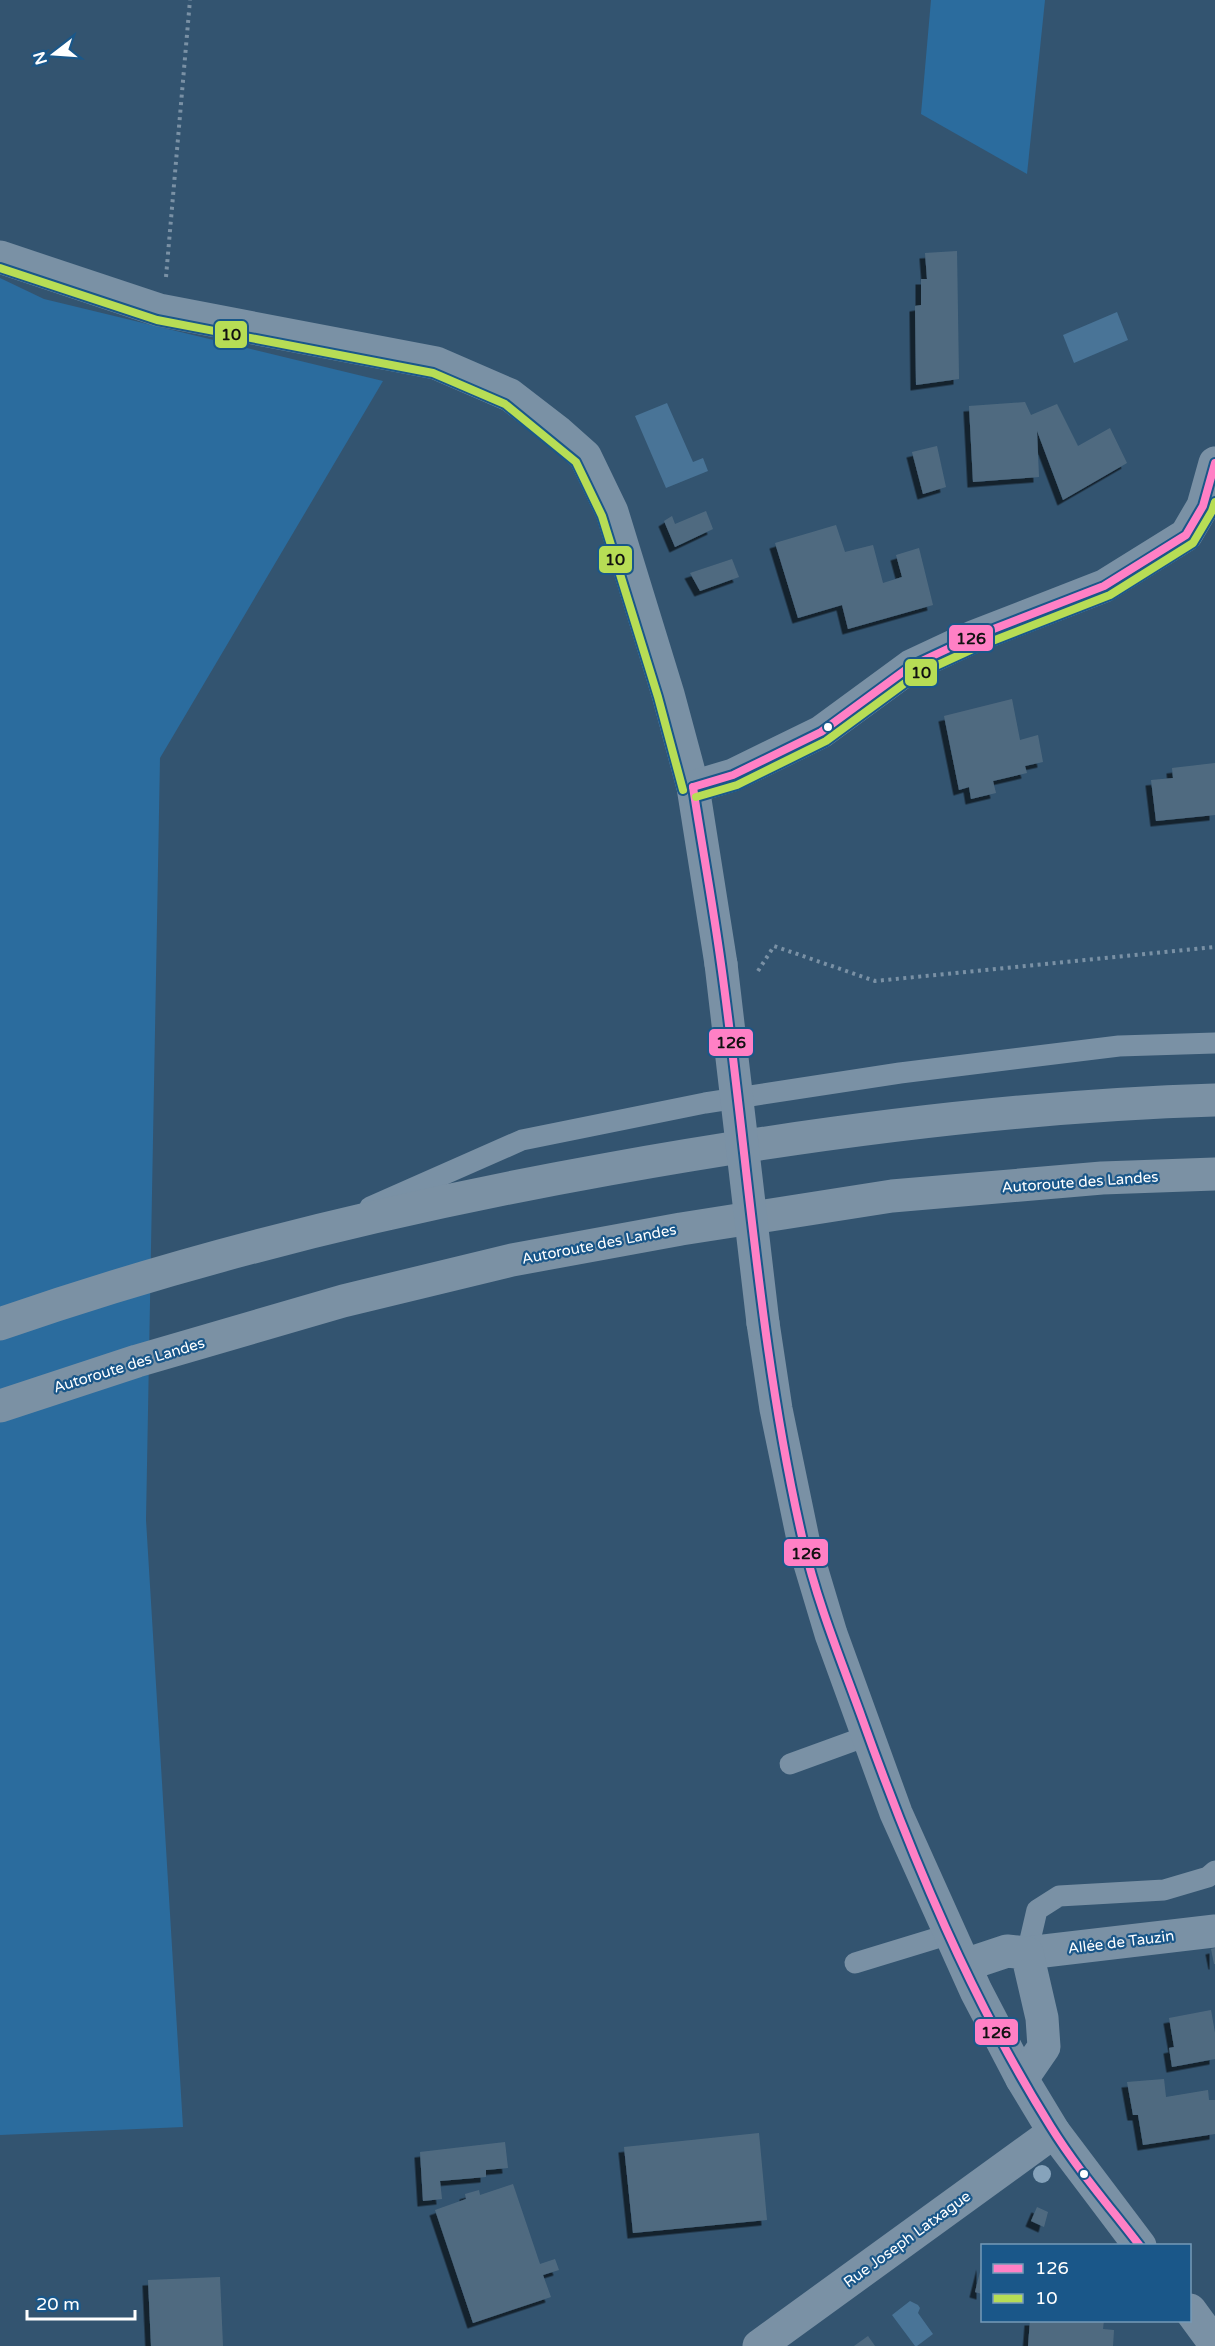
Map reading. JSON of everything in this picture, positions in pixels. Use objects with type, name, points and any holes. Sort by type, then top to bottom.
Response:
[{"type":"highway","points":[[0,1324],[146,1277],[318,1230],[500,1189],[691,1154],[867,1128],[1145,1102],[1215,1100]]},
{"type":"highway","name":"Autoroute des Landes","points":[[0,1406],[137,1361],[343,1301],[512,1260],[681,1229],[892,1196],[1102,1178],[1215,1174]]},
{"type":"street","points":[[0,257],[159,310],[436,363],[510,394],[585,456],[612,512],[668,694],[693,787],[721,964],[763,1323],[776,1409],[804,1544],[831,1634],[896,1813],[950,1934],[1022,2079],[1054,2132],[1138,2244]]},
{"type":"street","points":[[693,787],[734,775],[821,732],[911,666],[973,637],[1104,586],[1201,536],[1203,506],[1215,463]]},
{"type":"street","name":"Allée de Tauzin","points":[[965,1965],[1007,1951],[1027,1953],[1215,1931]]},
{"type":"street","points":[[1022,2079],[1044,2047],[1041,2018],[1027,1953]]},
{"type":"street","name":"Rue Joseph Latxague","points":[[759,2346],[1054,2132]]},
{"type":"street","points":[[1191,2311],[1215,2344]]},
{"type":"lane","points":[[318,1230],[522,1140],[705,1103],[900,1073],[1119,1046],[1215,1042]]},
{"type":"lane","points":[[790,1764],[867,1736]]},
{"type":"lane","points":[[1027,1953],[1037,1910],[1059,1896],[1164,1890],[1208,1877],[1215,1871]]},
{"type":"lane","points":[[855,1963],[950,1934]]},
{"type":"path","points":[[165,279],[190,0]]},
{"type":"path","points":[[756,974],[774,946],[875,981],[1215,947]]},
{"type":"shaded area","points":[[931,0],[1045,0],[1027,174],[921,114]]},
{"type":"shaded area","points":[[0,278],[44,299],[383,381],[160,758],[146,1520],[183,2127],[0,2135]]},
{"type":"shaded area","points":[[1117,312],[1128,340],[1074,363],[1063,335]]},
{"type":"shaded area","points":[[667,403],[693,462],[703,458],[708,471],[666,488],[635,416]]},
{"type":"shaded area","points":[[910,2301],[918,2305],[920,2308],[918,2313],[933,2334],[917,2346],[892,2315]]},
{"type":"building","points":[[957,251],[959,379],[916,385],[915,306],[921,305],[921,279],[927,279],[925,253]]},
{"type":"building","points":[[1025,402],[1031,415],[1057,404],[1078,446],[1110,428],[1127,463],[1063,500],[1037,431],[1039,477],[973,482],[969,406]]},
{"type":"building","points":[[937,446],[946,487],[923,494],[912,452]]},
{"type":"building","points":[[706,511],[713,529],[675,547],[664,521],[672,516],[675,524]]},
{"type":"building","points":[[836,525],[845,552],[873,545],[883,583],[902,577],[896,555],[919,548],[933,605],[848,629],[842,605],[798,618],[775,543]]},
{"type":"building","points":[[732,559],[739,577],[700,591],[690,573]]},
{"type":"building","points":[[1012,699],[1020,740],[1038,735],[1043,762],[1025,766],[1027,773],[993,781],[996,793],[971,799],[969,787],[959,790],[944,716]]},
{"type":"building","points":[[1215,763],[1215,815],[1156,821],[1151,780],[1173,778],[1172,768]]},
{"type":"building","points":[[1215,1948],[1215,1964],[1214,1964],[1211,1949]]},
{"type":"building","points":[[1211,2010],[1215,2033],[1215,2059],[1172,2067],[1169,2048],[1174,2047],[1169,2018]]},
{"type":"building","points":[[1164,2079],[1166,2097],[1208,2090],[1209,2100],[1215,2100],[1215,2134],[1143,2145],[1138,2115],[1133,2115],[1127,2082]]},
{"type":"building","points":[[759,2133],[767,2220],[633,2233],[624,2147]]},
{"type":"building","points":[[505,2142],[508,2168],[486,2170],[486,2177],[440,2181],[442,2199],[423,2201],[420,2152]]},
{"type":"building","points":[[513,2184],[540,2264],[555,2259],[559,2270],[543,2275],[551,2297],[473,2323],[435,2210],[466,2199],[465,2194],[479,2190],[480,2195]]},
{"type":"building","points":[[1037,2207],[1048,2212],[1044,2227],[1031,2221]]},
{"type":"building","points":[[981,2268],[981,2294],[975,2292]]},
{"type":"building","points":[[220,2277],[223,2346],[151,2346],[148,2280]]},
{"type":"building","points":[[1030,2322],[1104,2322],[1103,2329],[1114,2330],[1113,2346],[1028,2346]]},
{"type":"building","points":[[868,2336],[875,2346],[854,2346]]},
{"type":"transit line","name":"10","points":[[0,268],[157,320],[433,373],[505,404],[576,462],[602,516],[658,697],[683,790]]},
{"type":"transit line","name":"126","points":[[693,787],[733,775],[821,732],[911,666],[973,637],[1104,586],[1186,535],[1203,506],[1215,463]]},
{"type":"transit line","name":"10","points":[[696,797],[737,785],[826,741],[916,675],[977,647],[1110,595],[1193,543],[1215,502]]},
{"type":"transit line","name":"126","points":[[693,787],[721,964],[775,1398],[803,1541],[822,1609],[881,1771],[923,1876],[995,2030],[1061,2143],[1138,2244]]}]
